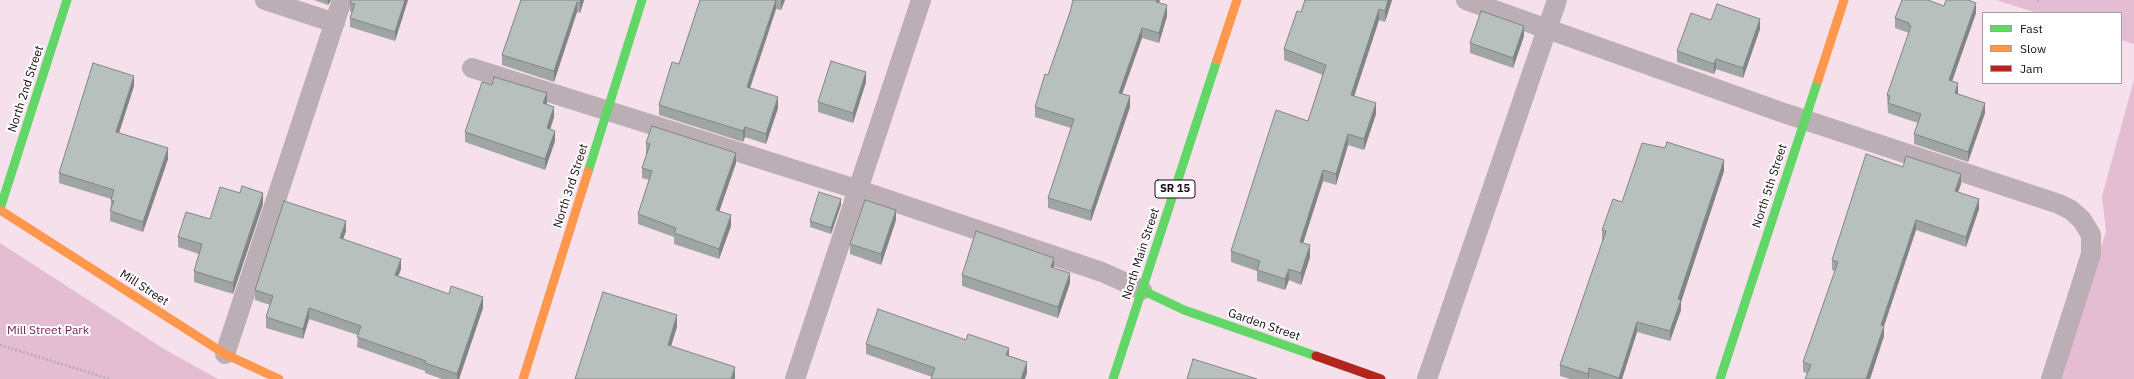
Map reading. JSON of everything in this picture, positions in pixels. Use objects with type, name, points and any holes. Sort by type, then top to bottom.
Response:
[{"type":"street","name":"North 2nd Street","points":[[0,209],[67,0]]},
{"type":"street","name":"North 3rd Street","points":[[523,379],[642,0]]},
{"type":"street","name":"North Main Street","points":[[1113,379],[1237,0]]},
{"type":"street","name":"North 5th Street","points":[[1720,379],[1844,0]]},
{"type":"street","name":"Mill Street","points":[[0,209],[225,354],[279,379]]},
{"type":"street","name":"Garden Street","points":[[1142,290],[1184,310],[1381,379]]},
{"type":"lane","points":[[265,0],[335,23]]},
{"type":"lane","points":[[225,354],[342,0]]},
{"type":"lane","points":[[795,379],[921,0]]},
{"type":"lane","points":[[1466,0],[1805,120],[2059,204],[2071,210],[2082,220],[2091,235],[2090,254],[2051,379]]},
{"type":"lane","points":[[1427,379],[1557,0]]},
{"type":"lane","points":[[472,68],[608,109],[859,190],[1102,272],[1142,290]]},
{"type":"path","points":[[0,345],[110,379]]},
{"type":"green space","points":[[1996,0],[2134,0],[2134,44],[2122,40],[2122,12],[2034,12]]},
{"type":"green space","points":[[2134,80],[2134,379],[2060,379],[2106,231],[2102,196]]},
{"type":"green space","name":"Mill Street Park","points":[[0,243],[164,349],[218,379],[0,379]]},
{"type":"building","points":[[351,0],[405,0],[395,32],[350,18],[355,4],[350,3]]},
{"type":"building","points":[[521,0],[581,0],[580,3],[577,2],[554,71],[502,55]]},
{"type":"building","points":[[700,0],[776,0],[747,87],[778,97],[766,134],[745,127],[743,131],[659,105],[672,62],[679,64]]},
{"type":"building","points":[[1073,0],[1157,0],[1156,2],[1167,5],[1159,33],[1142,28],[1119,93],[1130,96],[1091,211],[1048,198],[1074,119],[1035,107],[1045,74],[1048,75]]},
{"type":"building","points":[[1305,0],[1388,0],[1385,11],[1379,9],[1351,95],[1376,103],[1364,139],[1348,134],[1336,174],[1323,170],[1300,242],[1310,245],[1301,273],[1289,269],[1285,279],[1257,270],[1260,261],[1231,251],[1276,110],[1308,121],[1326,65],[1284,49],[1297,11],[1301,12]]},
{"type":"building","points":[[1902,0],[1928,0],[1944,6],[1946,0],[1968,0],[1976,3],[1949,80],[1958,83],[1955,93],[1985,103],[1968,152],[1914,134],[1921,114],[1888,103],[1890,96],[1887,95],[1911,26],[1909,23],[1895,18]]},
{"type":"building","points":[[1717,4],[1760,19],[1743,68],[1716,59],[1714,64],[1677,51],[1691,13],[1711,20]]},
{"type":"building","points":[[1481,11],[1524,26],[1513,58],[1470,43]]},
{"type":"building","points":[[831,61],[866,72],[853,113],[818,102]]},
{"type":"building","points":[[93,63],[134,76],[116,132],[168,148],[143,222],[110,211],[114,201],[111,200],[114,190],[59,173]]},
{"type":"building","points":[[494,77],[547,93],[543,103],[554,107],[547,128],[555,131],[545,159],[465,132],[482,82],[492,85]]},
{"type":"building","points":[[652,126],[736,153],[716,210],[731,215],[719,249],[674,233],[676,228],[638,214],[652,171],[642,168],[650,144],[646,143]]},
{"type":"building","points":[[1667,142],[1724,160],[1678,299],[1681,300],[1670,331],[1637,322],[1619,378],[1589,368],[1588,374],[1560,365],[1606,231],[1602,230],[1613,199],[1622,202],[1642,143],[1665,148]]},
{"type":"building","points":[[1866,154],[1903,167],[1906,156],[1961,174],[1955,191],[1979,199],[1966,237],[1916,220],[1881,325],[1884,326],[1866,379],[1805,379],[1811,365],[1803,362],[1838,262],[1832,260]]},
{"type":"building","points":[[242,186],[263,193],[233,283],[194,271],[202,244],[178,237],[186,212],[210,219],[220,187],[240,193]]},
{"type":"building","points":[[819,192],[841,199],[831,228],[810,221]]},
{"type":"building","points":[[865,200],[896,210],[881,254],[850,244]]},
{"type":"building","points":[[284,201],[346,221],[340,238],[401,259],[395,275],[449,294],[451,286],[483,297],[457,374],[425,363],[426,361],[357,337],[361,326],[309,308],[303,329],[266,317],[273,296],[255,290]]},
{"type":"building","points":[[976,231],[1054,258],[1051,267],[1070,273],[1058,307],[962,275]]},
{"type":"building","points":[[603,292],[677,315],[668,345],[735,367],[731,379],[575,379]]},
{"type":"building","points":[[878,309],[966,340],[968,334],[1009,348],[1006,355],[1027,362],[1021,379],[931,379],[935,368],[866,344]]},
{"type":"building","points":[[1193,359],[1257,379],[1187,379]]},
{"type":"traffic: fast","points":[[0,209],[67,0]]},
{"type":"traffic: fast","points":[[588,172],[642,0]]},
{"type":"traffic: fast","points":[[1113,379],[1217,60]]},
{"type":"traffic: fast","points":[[1720,379],[1818,80]]},
{"type":"traffic: fast","points":[[1142,290],[1184,310],[1316,356]]},
{"type":"traffic: slow","points":[[1217,60],[1237,0]]},
{"type":"traffic: slow","points":[[1818,80],[1844,0]]},
{"type":"traffic: slow","points":[[523,379],[588,172]]},
{"type":"traffic: slow","points":[[0,210],[225,354],[279,379]]},
{"type":"traffic: jam","points":[[1316,356],[1381,379]]}]
